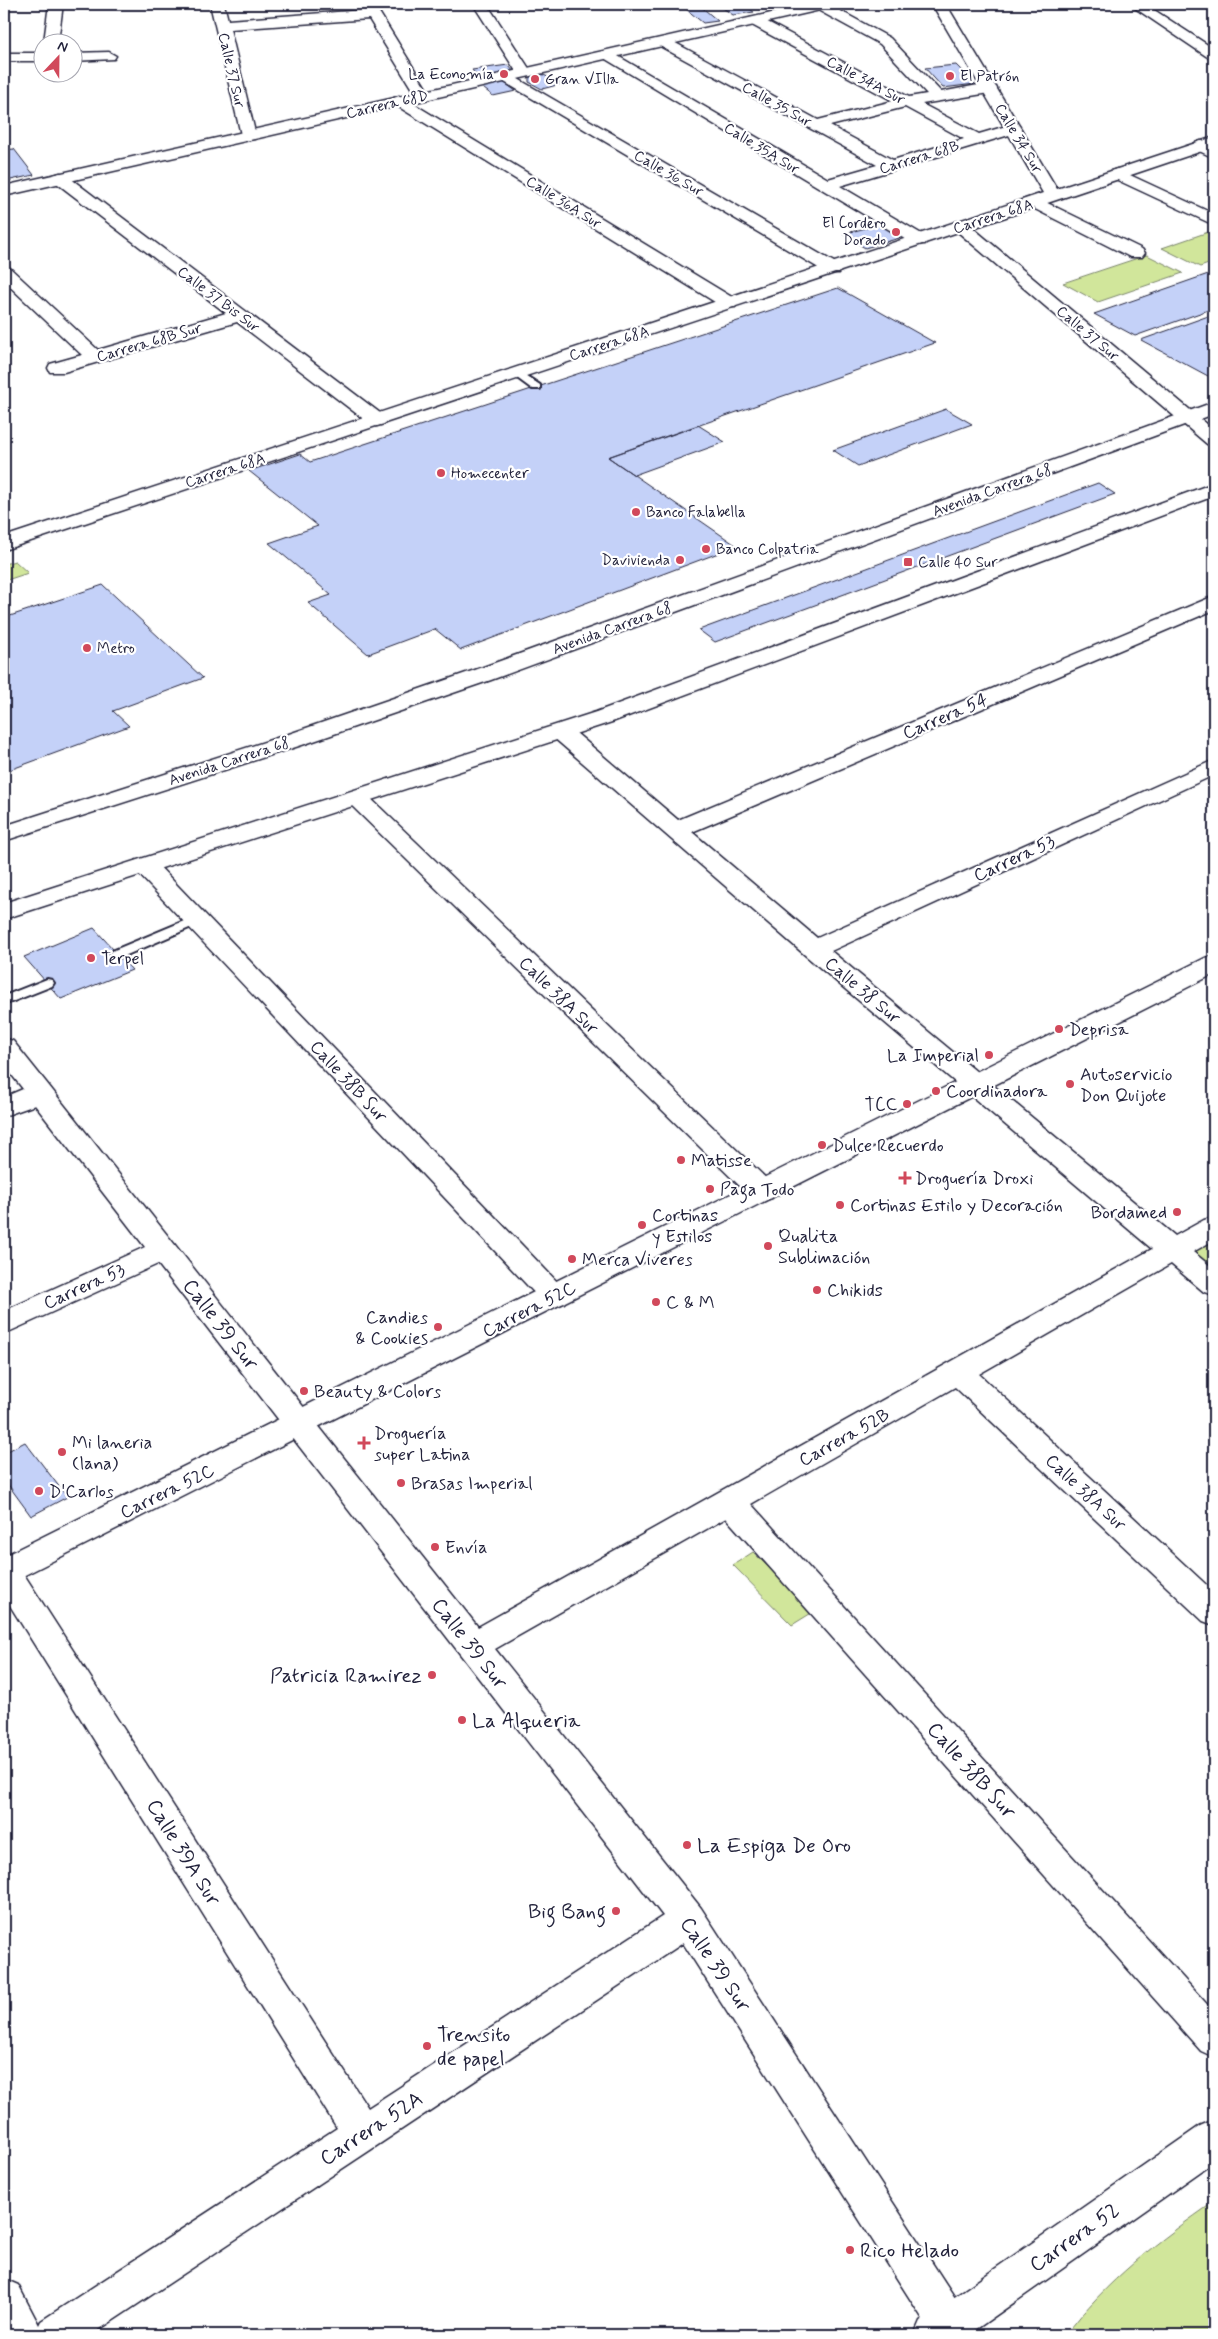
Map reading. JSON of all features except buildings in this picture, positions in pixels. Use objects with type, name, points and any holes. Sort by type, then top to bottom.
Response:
[{"type":"street","points":[[52,32],[56,4]]},
{"type":"street","name":"Calle 37 Sur","points":[[216,4],[248,136]]},
{"type":"street","points":[[480,4],[524,73]]},
{"type":"street","name":"Calle 34 Sur","points":[[939,4],[1053,196]]},
{"type":"street","points":[[1136,4],[1214,55]]},
{"type":"street","points":[[825,5],[885,41],[938,97]]},
{"type":"street","name":"Carrera 68D","points":[[4,191],[825,5]]},
{"type":"street","points":[[222,25],[370,9],[423,96]]},
{"type":"street","name":"Calle 34A Sur","points":[[755,21],[978,140]]},
{"type":"street","name":"Calle 35 Sur","points":[[663,42],[890,166]]},
{"type":"street","name":"Calle 35A Sur","points":[[606,54],[919,240]]},
{"type":"street","points":[[82,57],[109,56]]},
{"type":"street","points":[[4,57],[32,57]]},
{"type":"street","name":"Calle 36 Sur","points":[[506,77],[833,269]]},
{"type":"street","points":[[816,125],[907,102],[989,88]]},
{"type":"street","name":"Calle 36A Sur","points":[[400,101],[729,303]]},
{"type":"street","name":"Carrera 68B","points":[[826,185],[1013,129]]},
{"type":"street","name":"Carrera 68A","points":[[4,544],[1117,174],[1210,147]]},
{"type":"street","points":[[1117,174],[1214,220]]},
{"type":"street","name":"Calle 37 Bis Sur","points":[[60,178],[377,420]]},
{"type":"street","points":[[1035,202],[1136,253]]},
{"type":"street","name":"Calle 37 Sur","points":[[961,226],[1214,440]]},
{"type":"street","points":[[4,272],[95,357]]},
{"type":"street","name":"Carrera 68B Sur","points":[[57,368],[240,315]]},
{"type":"street","name":"Avenida Carrera 68","points":[[4,834],[294,740],[483,675],[1214,408]]},
{"type":"street","points":[[4,911],[561,732],[685,688],[1214,489]]},
{"type":"street","name":"Carrera 54","points":[[675,830],[1214,602]]},
{"type":"street","name":"Calle 38 Sur","points":[[561,732],[814,950],[1214,1285]]},
{"type":"street","name":"Carrera 53","points":[[814,950],[1214,767]]},
{"type":"street","name":"Calle 38A Sur","points":[[357,798],[762,1191]]},
{"type":"street","name":"Calle 38B Sur","points":[[145,866],[554,1296]]},
{"type":"street","name":"Carrera 52C","points":[[5,1571],[1214,964]]},
{"type":"street","name":"Calle 39 Sur","points":[[4,1047],[688,1920],[947,2332]]},
{"type":"street","points":[[4,1107],[40,1092]]},
{"type":"street","name":"Carrera 52B","points":[[473,1646],[1214,1228]]},
{"type":"street","name":"Carrera 53","points":[[4,1323],[164,1250]]},
{"type":"street","name":"Calle 38A Sur","points":[[958,1372],[1214,1612]]},
{"type":"street","name":"Calle 38B Sur","points":[[730,1501],[1214,2039]]},
{"type":"street","name":"Calle 39A Sur","points":[[5,1571],[362,2134]]},
{"type":"street","name":"Carrera 52A","points":[[55,2335],[688,1920]]},
{"type":"street","name":"Carrera 52","points":[[947,2332],[1214,2139]]},
{"type":"street","points":[[4,2299],[23,2335]]},
{"type":"lane","points":[[517,374],[536,387]]},
{"type":"lane","points":[[117,954],[196,920]]},
{"type":"lane","points":[[4,1001],[47,983]]},
{"type":"green space","points":[[1214,230],[1214,262],[1200,267],[1162,248]]},
{"type":"green space","points":[[1147,255],[1183,273],[1098,302],[1063,283]]},
{"type":"green space","points":[[15,561],[28,573],[4,581],[4,564]]},
{"type":"green space","points":[[1214,1235],[1214,1274],[1187,1251]]},
{"type":"green space","points":[[753,1552],[813,1612],[792,1625],[733,1565]]},
{"type":"green space","points":[[1214,2202],[1214,2335],[1066,2335],[1097,2297],[1115,2280],[1154,2246]]},
{"type":"place","name":"La Economía","points":[[504,74]]},
{"type":"place","name":"El Patrón","points":[[950,76]]},
{"type":"place","name":"Gran VIlla","points":[[535,79]]},
{"type":"place","name":"El Cordero Dorado","points":[[896,232]]},
{"type":"place","name":"Homecenter","points":[[441,473]]},
{"type":"place","name":"Banco Falabella","points":[[636,512]]},
{"type":"place","name":"Banco Colpatria","points":[[706,549]]},
{"type":"place","name":"Davivienda","points":[[680,560]]},
{"type":"place","name":"Calle 40 Sur","points":[[908,562]]},
{"type":"place","name":"Metro","points":[[87,648]]},
{"type":"place","name":"Terpel","points":[[91,958]]},
{"type":"place","name":"Deprisa","points":[[1059,1029]]},
{"type":"place","name":"La Imperial","points":[[989,1055]]},
{"type":"place","name":"Autoservicio Don Quijote","points":[[1070,1084]]},
{"type":"place","name":"Coordinadora","points":[[936,1091]]},
{"type":"place","name":"TCC","points":[[907,1104]]},
{"type":"place","name":"Dulce Recuerdo","points":[[822,1145]]},
{"type":"place","name":"Matisse","points":[[681,1160]]},
{"type":"place","name":"Droguería Droxi","points":[[905,1178]]},
{"type":"place","name":"Paga Todo","points":[[710,1189]]},
{"type":"place","name":"Cortinas Estilo y Decoración","points":[[840,1205]]},
{"type":"place","name":"Bordamed","points":[[1177,1212]]},
{"type":"place","name":"Cortinas y Estilos","points":[[642,1225]]},
{"type":"place","name":"Qualita Sublimación","points":[[768,1246]]},
{"type":"place","name":"Merca Viveres","points":[[572,1259]]},
{"type":"place","name":"Chikids","points":[[817,1290]]},
{"type":"place","name":"C & M","points":[[656,1302]]},
{"type":"place","name":"Candies & Cookies","points":[[438,1327]]},
{"type":"place","name":"Beauty & Colors","points":[[304,1391]]},
{"type":"place","name":"Droguería super Latina","points":[[364,1443]]},
{"type":"place","name":"Mi laneria (lana)","points":[[62,1452]]},
{"type":"place","name":"Brasas Imperial","points":[[401,1483]]},
{"type":"place","name":"D'Carlos","points":[[39,1491]]},
{"type":"place","name":"Envía","points":[[435,1547]]},
{"type":"place","name":"Patricia Ramirez","points":[[432,1675]]},
{"type":"place","name":"La Alqueria","points":[[462,1720]]},
{"type":"place","name":"La Espiga De Oro","points":[[687,1845]]},
{"type":"place","name":"Big Bang","points":[[616,1911]]},
{"type":"place","name":"Trensito de papel","points":[[427,2046]]},
{"type":"place","name":"Rico Helado","points":[[850,2250]]}]
